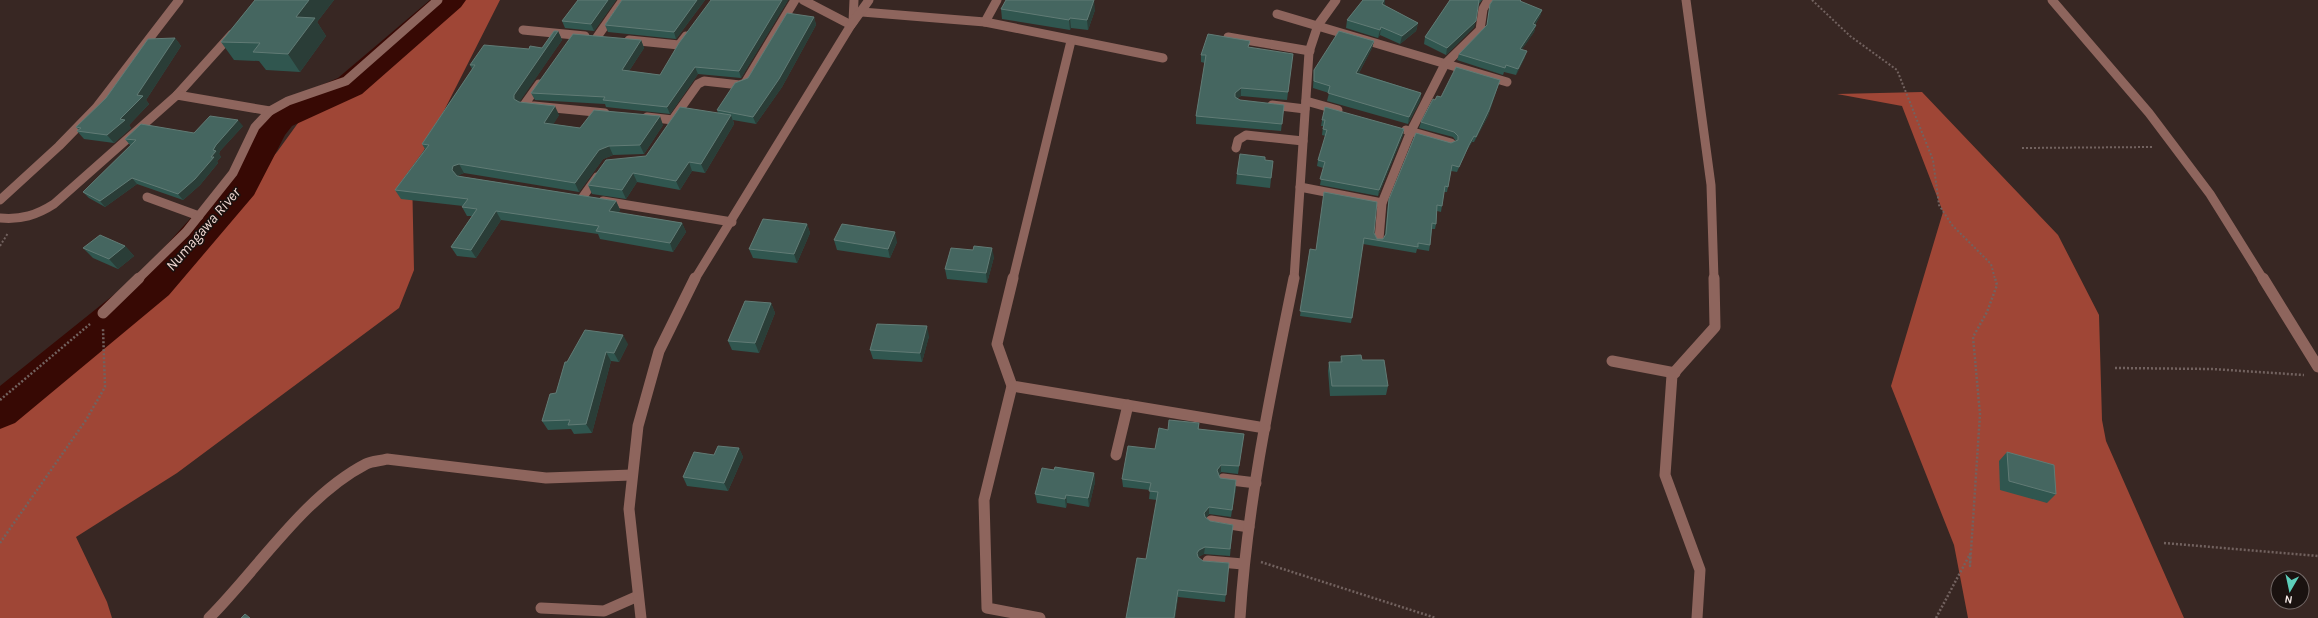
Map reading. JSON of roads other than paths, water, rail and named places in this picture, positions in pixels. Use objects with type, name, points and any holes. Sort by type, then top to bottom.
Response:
[{"type":"street","points":[[0,200],[59,146],[96,108],[179,0]]},
{"type":"street","points":[[103,313],[186,232],[233,174],[255,127],[270,111],[288,101],[346,81],[432,7],[438,0]]},
{"type":"street","points":[[523,30],[571,38],[601,38],[623,0]]},
{"type":"street","points":[[665,131],[698,84],[704,81],[740,85],[745,83],[795,0]]},
{"type":"street","points":[[803,0],[852,24]]},
{"type":"street","points":[[852,24],[854,0]]},
{"type":"street","points":[[641,618],[629,510],[638,426],[659,351],[692,284],[732,222],[852,24],[870,0]]},
{"type":"street","points":[[984,22],[997,0]]},
{"type":"street","points":[[1240,618],[1244,560],[1256,482],[1295,274],[1305,105],[1310,51],[1318,25],[1336,0]]},
{"type":"street","points":[[1379,239],[1382,203],[1411,131],[1445,64],[1480,30],[1483,9],[1488,0]]},
{"type":"street","points":[[1686,0],[1710,185],[1715,327],[1672,375],[1665,475],[1700,570],[1697,618]]},
{"type":"street","points":[[2052,0],[2149,113],[2210,194],[2318,367]]},
{"type":"street","points":[[862,12],[984,22],[1071,41],[1163,58]]},
{"type":"street","points":[[1277,14],[1507,82]]},
{"type":"street","points":[[0,218],[16,220],[43,213],[62,198],[177,95],[225,44],[238,25]]},
{"type":"street","points":[[619,39],[679,45],[691,28]]},
{"type":"street","points":[[1228,37],[1310,51]]},
{"type":"street","points":[[1040,618],[987,608],[984,500],[1012,386],[997,344],[1071,41]]},
{"type":"street","points":[[546,73],[524,105],[618,114]]},
{"type":"street","points":[[177,95],[270,111]]},
{"type":"street","points":[[1262,104],[1305,105],[1351,114]]},
{"type":"street","points":[[634,116],[673,120]]},
{"type":"street","points":[[1396,127],[1451,143]]},
{"type":"street","points":[[1236,148],[1238,140],[1246,135],[1303,141]]},
{"type":"street","points":[[602,170],[578,197],[732,222]]},
{"type":"street","points":[[1300,187],[1382,203]]},
{"type":"street","points":[[147,197],[199,216]]},
{"type":"street","points":[[1612,361],[1675,373]]},
{"type":"street","points":[[1012,386],[1265,428]]},
{"type":"street","points":[[1116,455],[1128,405]]},
{"type":"street","points":[[209,618],[230,599],[316,500],[367,463],[387,459],[546,478],[632,475]]},
{"type":"street","points":[[1223,479],[1256,482]]},
{"type":"street","points":[[1211,521],[1249,527]]},
{"type":"street","points":[[1204,561],[1244,560]]},
{"type":"street","points":[[541,608],[604,611],[638,596]]},
{"type":"waterway","name":"Numagawa River","points":[[0,411],[155,284],[241,186],[270,130],[280,117],[350,86],[450,0]]}]
